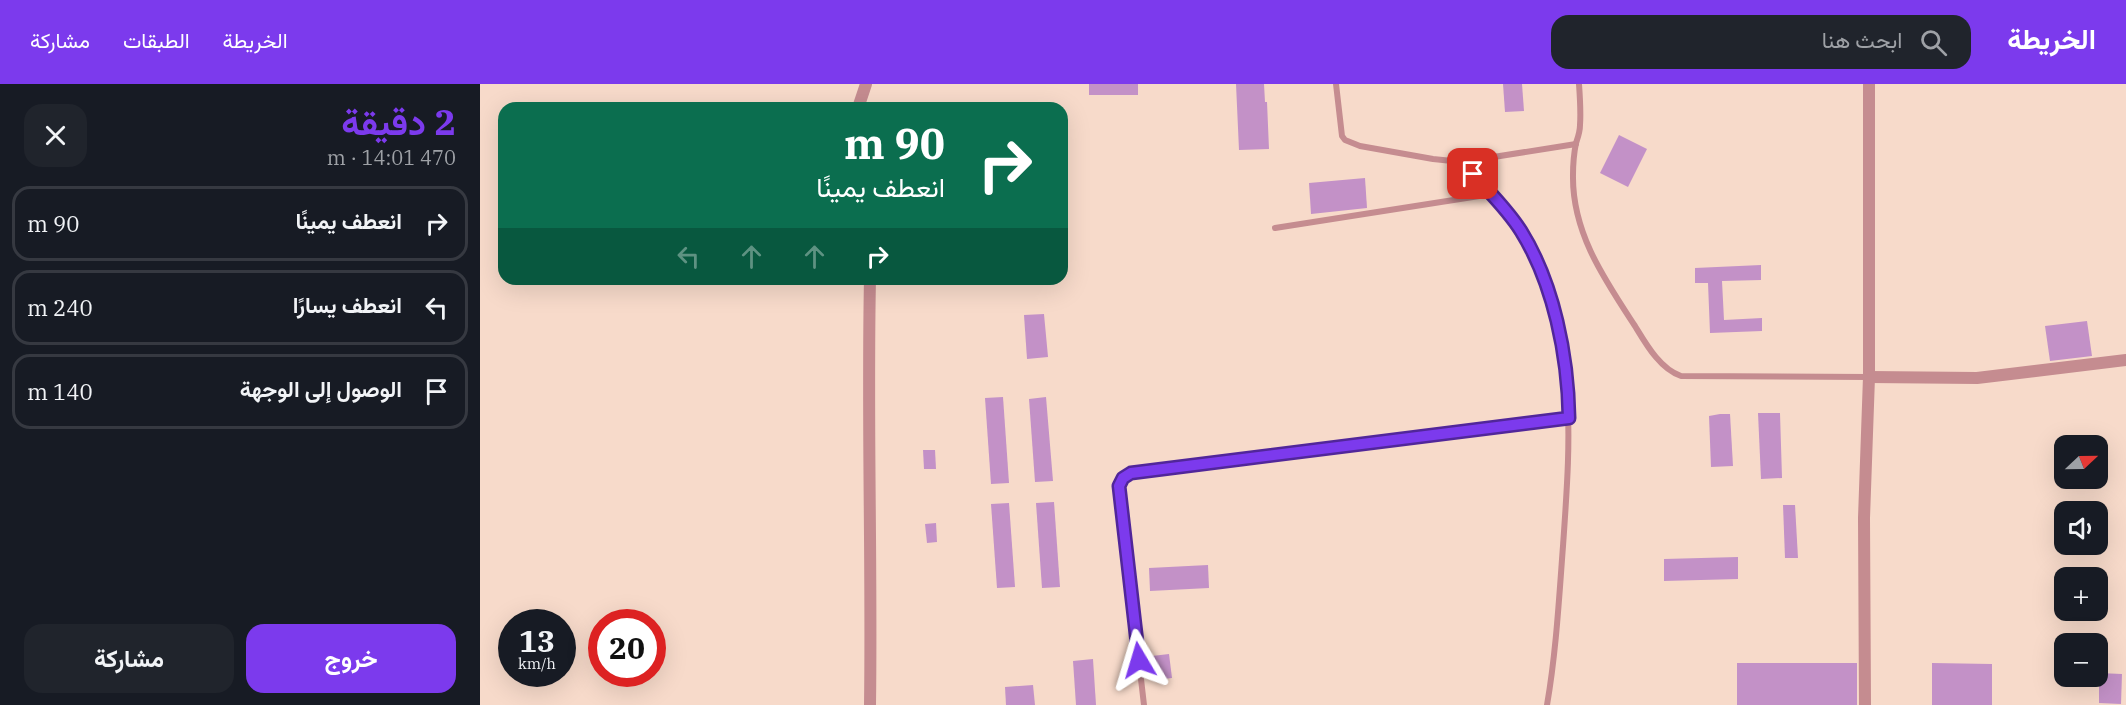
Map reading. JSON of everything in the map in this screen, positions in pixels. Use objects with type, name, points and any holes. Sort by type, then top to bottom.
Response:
[{"type":"street","points":[[860,102],[866,84]]},
{"type":"street","points":[[1865,705],[1864,518],[1869,377],[1869,84]]},
{"type":"street","points":[[870,285],[868,413],[871,513],[870,705]]},
{"type":"street","points":[[1869,377],[1977,378],[2126,360]]},
{"type":"lane","points":[[1336,84],[1340,131],[1345,140],[1360,146],[1462,162],[1576,144]]},
{"type":"lane","points":[[1579,84],[1580,126],[1573,176],[1579,223],[1593,258],[1645,342],[1673,373],[1681,376],[1869,377]]},
{"type":"lane","points":[[1462,162],[1492,194],[1522,232],[1542,273],[1565,361],[1569,418],[1569,466],[1562,570],[1547,705]]},
{"type":"lane","points":[[1275,228],[1492,194]]},
{"type":"lane","points":[[1144,705],[1119,486],[1123,478],[1131,473],[1569,418]]},
{"type":"building","points":[[1089,84],[1138,84],[1138,95],[1089,95]]},
{"type":"building","points":[[1236,84],[1264,84],[1269,149],[1239,150]]},
{"type":"building","points":[[1503,84],[1522,84],[1524,111],[1505,112]]},
{"type":"building","points":[[1619,135],[1647,149],[1628,187],[1600,173]]},
{"type":"building","points":[[1365,178],[1367,208],[1311,214],[1309,183]]},
{"type":"building","points":[[1761,265],[1761,280],[1722,281],[1724,320],[1762,318],[1762,331],[1710,333],[1708,283],[1695,283],[1695,268]]},
{"type":"building","points":[[1044,314],[1048,357],[1027,359],[1024,315]]},
{"type":"building","points":[[2087,321],[2092,356],[2050,361],[2045,326]]},
{"type":"building","points":[[1003,397],[1009,483],[991,484],[985,398]]},
{"type":"building","points":[[1046,397],[1053,481],[1035,482],[1029,399]]},
{"type":"building","points":[[1758,413],[1780,413],[1782,478],[1761,479]]},
{"type":"building","points":[[1730,414],[1733,466],[1711,467],[1709,416]]},
{"type":"building","points":[[923,450],[935,450],[936,469],[924,469]]},
{"type":"building","points":[[1054,502],[1060,587],[1042,588],[1036,503]]},
{"type":"building","points":[[1009,503],[1015,587],[997,588],[991,504]]},
{"type":"building","points":[[1783,505],[1795,505],[1798,558],[1785,558]]},
{"type":"building","points":[[936,523],[937,542],[927,543],[925,524]]},
{"type":"building","points":[[1738,557],[1738,579],[1664,581],[1664,559]]},
{"type":"building","points":[[1208,565],[1209,588],[1150,591],[1149,568]]},
{"type":"building","points":[[1169,654],[1172,678],[1155,680],[1152,656]]},
{"type":"building","points":[[1093,659],[1096,705],[1076,705],[1073,661]]},
{"type":"building","points":[[1737,663],[1857,663],[1857,705],[1737,705]]},
{"type":"building","points":[[1932,663],[1992,664],[1992,705],[1932,705]]},
{"type":"building","points":[[2108,673],[2122,674],[2121,704],[2099,703],[2099,687],[2108,687]]},
{"type":"building","points":[[1033,685],[1035,705],[1006,705],[1005,687]]},
{"type":"route","points":[[1139,660],[1119,486],[1123,478],[1131,473],[1569,418],[1565,361],[1542,273],[1522,232],[1501,204],[1473,174]]}]
